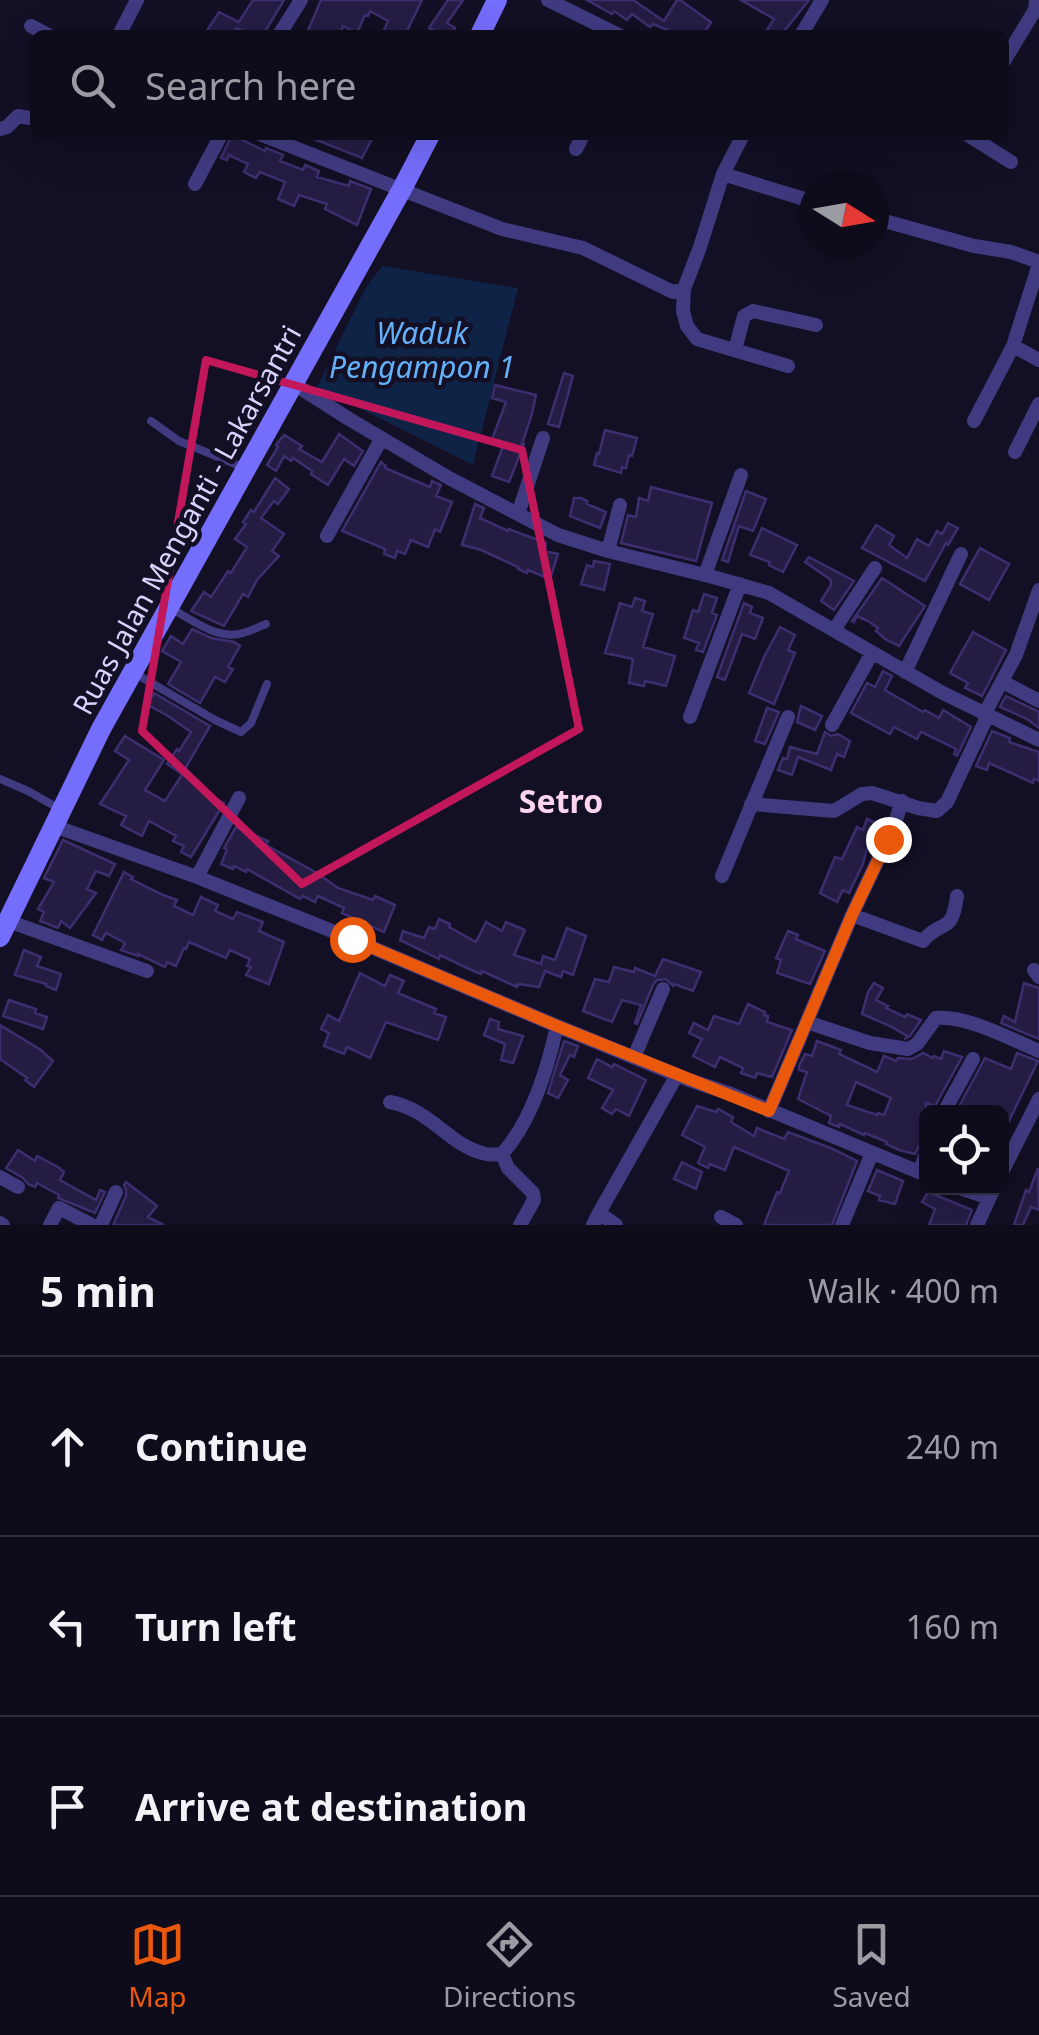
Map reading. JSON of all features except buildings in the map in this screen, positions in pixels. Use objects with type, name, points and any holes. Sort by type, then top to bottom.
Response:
[{"type":"main road","points":[[483,30],[498,0]]},
{"type":"main road","name":"Ruas Jalan Menganti - Lakarsantri","points":[[4,929],[132,672],[427,140]]},
{"type":"street","points":[[122,30],[137,0]]},
{"type":"street","points":[[283,30],[301,0]]},
{"type":"street","points":[[548,0],[606,30]]},
{"type":"street","points":[[804,30],[822,0]]},
{"type":"street","points":[[1009,53],[1035,10],[1036,0]]},
{"type":"street","points":[[31,26],[39,30]]},
{"type":"street","points":[[0,129],[18,116],[30,118]]},
{"type":"street","points":[[195,184],[218,140]]},
{"type":"street","points":[[275,140],[502,229],[583,248],[674,292],[684,289]]},
{"type":"street","points":[[740,140],[722,174],[684,289],[687,326],[701,341],[788,366]]},
{"type":"street","points":[[976,140],[1011,162]]},
{"type":"street","points":[[722,174],[799,197]]},
{"type":"street","points":[[889,222],[1011,252],[1039,263],[1013,346],[974,421]]},
{"type":"street","points":[[735,350],[744,316],[752,312],[816,326]]},
{"type":"street","points":[[1013,346],[1039,360]]},
{"type":"street","points":[[294,384],[449,478],[558,535],[768,593],[985,716],[1039,740]]},
{"type":"street","points":[[1014,452],[1039,404]]},
{"type":"street","points":[[326,536],[382,438]]},
{"type":"street","points":[[518,514],[543,438]]},
{"type":"street","points":[[706,575],[741,475]]},
{"type":"street","points":[[608,551],[620,505]]},
{"type":"street","points":[[905,672],[961,554]]},
{"type":"street","points":[[834,630],[875,568]]},
{"type":"street","points":[[690,717],[740,584]]},
{"type":"street","points":[[751,804],[834,810],[862,794],[872,793],[930,811],[943,808],[1016,655],[1039,590]]},
{"type":"street","points":[[832,724],[872,653]]},
{"type":"street","points":[[1003,682],[1039,701]]},
{"type":"street","points":[[722,876],[788,717]]},
{"type":"street","points":[[197,878],[239,798]]},
{"type":"street","points":[[769,1111],[902,801]]},
{"type":"street","points":[[58,818],[919,1172]]},
{"type":"street","points":[[852,915],[922,941],[950,922],[956,896]]},
{"type":"street","points":[[4,929],[148,971]]},
{"type":"street","points":[[634,1057],[663,989]]},
{"type":"street","points":[[808,1022],[870,1043],[908,1049],[917,1044],[936,1018],[944,1017],[1039,1051]]},
{"type":"street","points":[[502,1154],[520,1130],[550,1057],[557,1026]]},
{"type":"street","points":[[948,1105],[973,1059]]},
{"type":"street","points":[[616,1225],[596,1219],[677,1075]]},
{"type":"street","points":[[1009,1158],[1039,1099]]},
{"type":"street","points":[[390,1102],[414,1108],[475,1150],[502,1154]]},
{"type":"street","points":[[842,1225],[872,1153]]},
{"type":"street","points":[[502,1154],[508,1168],[533,1193],[534,1200],[520,1225]]},
{"type":"street","points":[[0,1178],[18,1186]]},
{"type":"street","points":[[101,1225],[116,1192]]},
{"type":"street","points":[[978,1225],[990,1195]]},
{"type":"street","points":[[50,1225],[59,1208],[92,1225]]},
{"type":"street","points":[[721,1218],[736,1225]]},
{"type":"lane","points":[[151,421],[179,441],[246,469]]},
{"type":"lane","points":[[169,607],[229,635],[266,624]]},
{"type":"lane","points":[[132,672],[241,732],[250,722],[267,684]]},
{"type":"lane","points":[[0,780],[28,791],[58,818]]},
{"type":"highlighted area","points":[[206,360],[522,450],[579,729],[302,884],[142,731]]},
{"type":"water","name":"Waduk Pengampon 1","points":[[382,266],[518,288],[473,465],[317,387],[366,287]]},
{"type":"district","name":"Setro","points":[[561,802]]},
{"type":"route","points":[[352,939],[769,1111],[888,839]]}]
